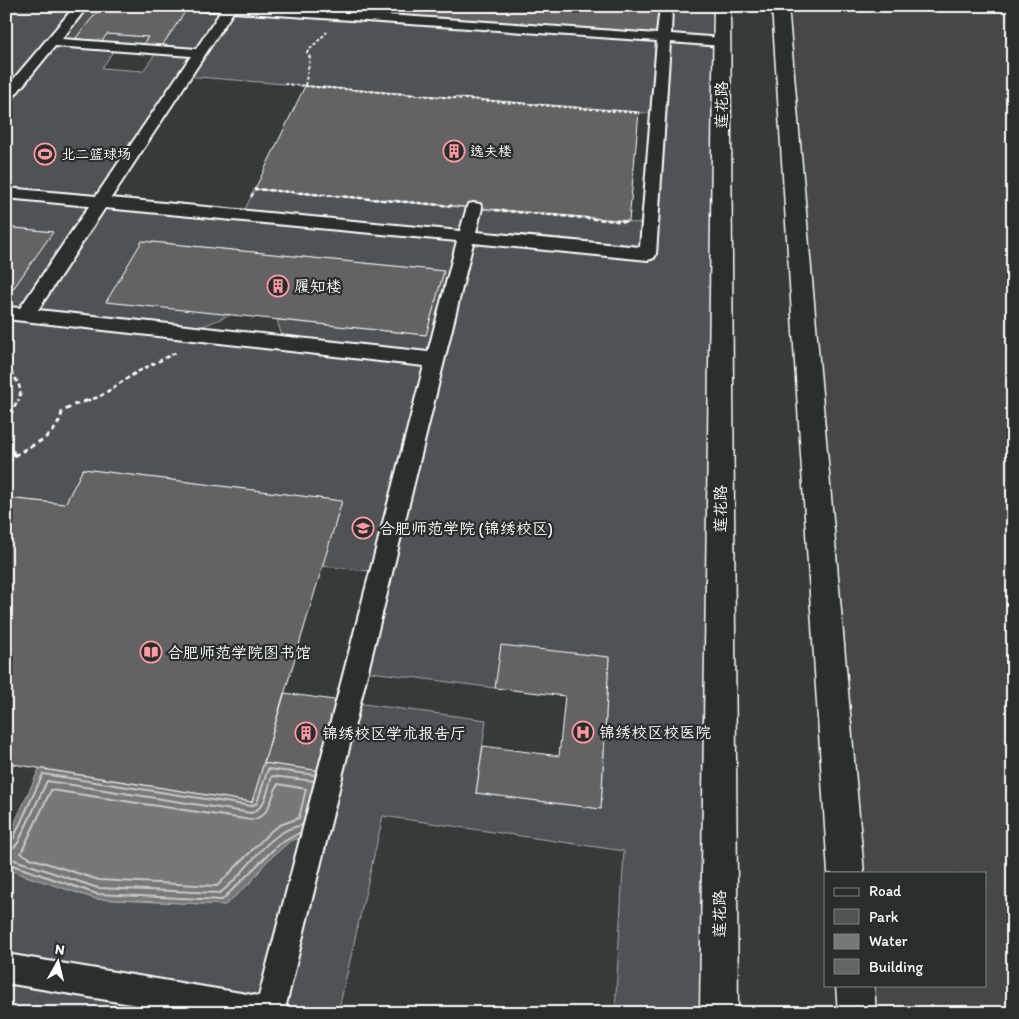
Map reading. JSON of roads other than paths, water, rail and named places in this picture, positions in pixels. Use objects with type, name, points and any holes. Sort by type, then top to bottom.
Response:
[{"type":"main road","name":"莲花路","points":[[719,1013],[722,6]]},
{"type":"main road","points":[[780,6],[846,872]]},
{"type":"main road","points":[[855,986],[857,1013]]},
{"type":"street","points":[[6,97],[82,6]]},
{"type":"street","points":[[200,6],[722,42]]},
{"type":"street","points":[[6,192],[648,254],[666,6]]},
{"type":"street","points":[[25,315],[230,7]]},
{"type":"street","points":[[52,42],[200,53]]},
{"type":"street","points":[[6,968],[270,1012],[474,208]]},
{"type":"street","points":[[6,313],[435,360]]},
{"type":"water","points":[[264,763],[330,772],[315,833],[290,841],[266,862],[251,882],[225,905],[96,899],[6,868],[6,842],[39,769],[252,802]]},
{"type":"place","name":"逸夫楼","points":[[454,151]]},
{"type":"place","name":"北二篮球场","points":[[45,154]]},
{"type":"place","name":"履知楼","points":[[278,286]]},
{"type":"place","name":"合肥师范学院 (锦绣校区)","points":[[363,528]]},
{"type":"place","name":"合肥师范学院图书馆","points":[[151,652]]},
{"type":"place","name":"锦绣校区校医院","points":[[583,732]]},
{"type":"place","name":"锦绣校区学术报告厅","points":[[306,733]]}]
